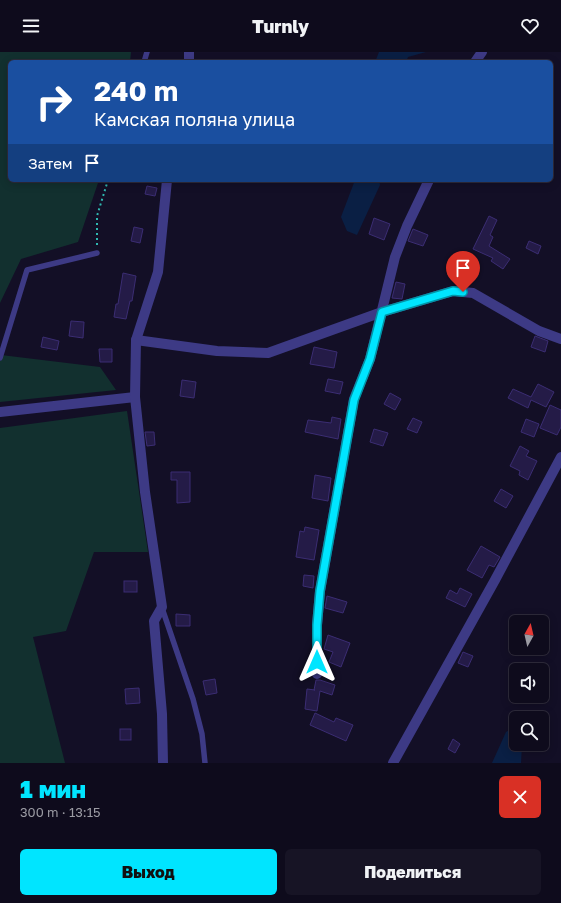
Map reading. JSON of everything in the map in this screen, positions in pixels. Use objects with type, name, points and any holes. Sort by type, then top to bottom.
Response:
[{"type":"street","points":[[163,763],[162,714],[154,621],[162,607],[145,492],[135,397],[136,340],[158,272],[167,182]]},
{"type":"street","points":[[317,674],[317,625],[320,591],[354,400],[370,359],[395,257],[407,226],[428,182]]},
{"type":"street","points":[[136,340],[217,351],[268,353],[382,312],[453,291],[473,293],[539,331],[561,339]]},
{"type":"street","points":[[0,412],[135,397]]},
{"type":"street","points":[[392,763],[495,580],[561,457]]},
{"type":"lane","points":[[0,358],[26,270],[97,253]]},
{"type":"lane","points":[[162,607],[193,699],[202,734],[205,763]]},
{"type":"path","points":[[97,253],[97,216],[107,182]]},
{"type":"green space","points":[[0,52],[131,52],[130,60],[8,60],[8,182],[98,182],[78,242],[21,259],[0,303]]},
{"type":"green space","points":[[0,349],[1,355],[100,367],[116,390],[0,402]]},
{"type":"green space","points":[[127,411],[148,552],[94,552],[66,631],[33,637],[65,763],[0,763],[0,428]]},
{"type":"water","points":[[379,52],[426,52],[408,57],[407,60],[376,60]]},
{"type":"water","points":[[354,182],[379,182],[380,185],[357,235],[347,231],[341,217]]},
{"type":"water","points":[[509,730],[509,751],[522,751],[521,763],[492,763],[506,732]]},
{"type":"building","points":[[147,186],[157,188],[155,196],[145,194]]},
{"type":"building","points":[[489,216],[497,220],[490,235],[493,237],[489,246],[510,259],[503,269],[491,261],[493,258],[473,249]]},
{"type":"building","points":[[374,218],[390,224],[384,240],[369,234]]},
{"type":"building","points":[[134,227],[143,229],[140,243],[131,241]]},
{"type":"building","points":[[413,229],[428,235],[423,246],[408,241]]},
{"type":"building","points":[[529,241],[541,246],[538,254],[526,248]]},
{"type":"building","points":[[123,273],[136,276],[132,301],[130,301],[126,319],[114,317],[116,304],[118,304]]},
{"type":"building","points":[[396,282],[405,284],[402,299],[392,298]]},
{"type":"building","points":[[71,321],[84,322],[83,338],[69,336]]},
{"type":"building","points":[[535,336],[548,341],[545,352],[531,347]]},
{"type":"building","points":[[43,337],[59,341],[57,350],[41,347]]},
{"type":"building","points":[[314,347],[337,352],[334,368],[310,364]]},
{"type":"building","points":[[99,349],[112,349],[112,362],[100,362]]},
{"type":"building","points":[[328,379],[343,382],[340,394],[325,391]]},
{"type":"building","points":[[182,380],[196,382],[194,398],[180,396]]},
{"type":"building","points":[[538,384],[554,392],[546,407],[531,400],[528,408],[508,398],[513,389],[531,397]]},
{"type":"building","points":[[390,393],[401,399],[395,410],[384,404]]},
{"type":"building","points":[[550,405],[561,410],[561,427],[557,435],[540,428]]},
{"type":"building","points":[[332,417],[341,419],[338,439],[305,432],[308,420],[331,423]]},
{"type":"building","points":[[413,418],[422,422],[417,433],[407,429]]},
{"type":"building","points":[[526,419],[539,424],[534,437],[521,432]]},
{"type":"building","points":[[374,429],[388,433],[383,446],[370,442]]},
{"type":"building","points":[[145,432],[154,432],[155,445],[147,446]]},
{"type":"building","points":[[520,446],[529,451],[526,456],[537,461],[528,480],[519,475],[520,471],[510,466]]},
{"type":"building","points":[[171,472],[190,472],[190,502],[177,503],[177,480],[171,480]]},
{"type":"building","points":[[315,475],[331,478],[328,501],[312,498]]},
{"type":"building","points":[[501,489],[513,496],[506,508],[494,501]]},
{"type":"building","points":[[305,527],[319,530],[314,560],[296,557],[300,531],[304,532]]},
{"type":"building","points":[[481,546],[500,557],[494,567],[489,565],[482,578],[467,570]]},
{"type":"building","points":[[304,575],[314,576],[313,588],[303,586]]},
{"type":"building","points":[[124,581],[137,581],[137,592],[124,592]]},
{"type":"building","points":[[460,588],[472,594],[465,607],[446,598],[450,590],[457,594]]},
{"type":"building","points":[[327,596],[347,602],[343,613],[325,608]]},
{"type":"building","points":[[176,614],[190,615],[190,626],[176,626]]},
{"type":"building","points":[[328,635],[350,643],[341,667],[329,662],[333,652],[324,649]]},
{"type":"building","points":[[463,652],[473,656],[468,667],[458,663]]},
{"type":"building","points":[[215,679],[217,693],[206,695],[203,681]]},
{"type":"building","points":[[316,680],[335,685],[332,695],[320,691],[317,711],[305,709],[307,689],[314,690]]},
{"type":"building","points":[[139,688],[140,703],[126,704],[125,689]]},
{"type":"building","points":[[315,713],[334,722],[336,718],[353,725],[346,741],[310,725]]},
{"type":"building","points":[[120,729],[131,729],[131,740],[120,740]]},
{"type":"building","points":[[453,739],[460,744],[455,753],[448,749]]},
{"type":"route","points":[[317,662],[317,625],[320,591],[343,470],[354,400],[370,359],[382,312],[453,291],[463,292]]}]
